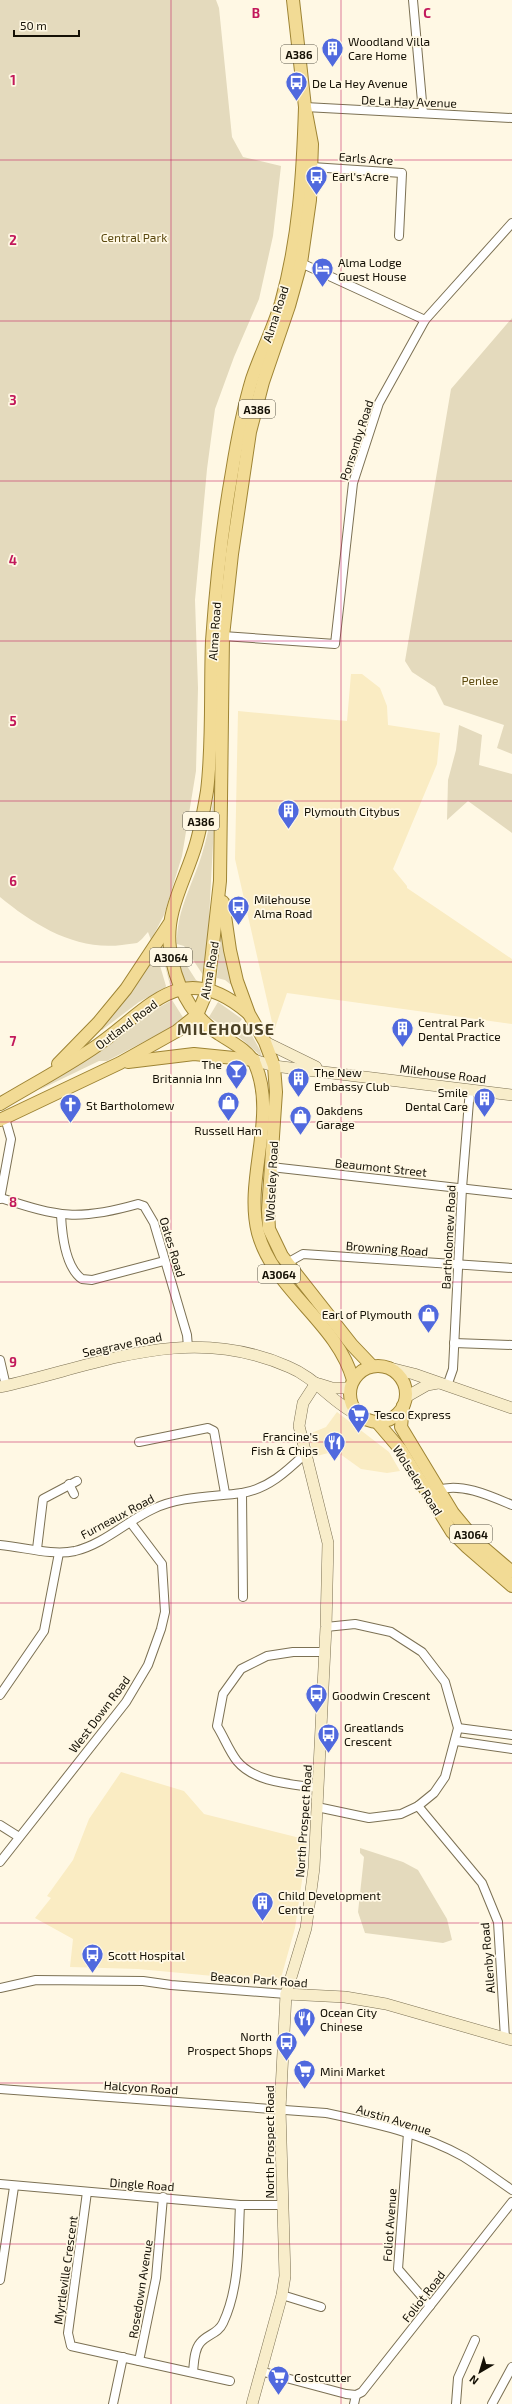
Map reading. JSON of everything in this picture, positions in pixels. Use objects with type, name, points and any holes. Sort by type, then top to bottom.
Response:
[{"type":"main road","name":"Alma Road","points":[[197,1015],[208,989],[220,881],[223,636],[232,554],[250,432],[263,382],[289,306],[301,263],[307,231],[312,167],[312,144],[305,107],[294,0]]},
{"type":"main road","name":"Alma Road","points":[[197,1015],[181,988],[169,947],[169,924],[184,874],[195,847],[205,805],[208,779],[213,638],[221,546],[239,430],[252,380],[280,305],[294,244],[300,192],[305,107]]},
{"type":"main road","name":"Alma Road","points":[[220,881],[230,950],[237,981],[249,1014]]},
{"type":"main road","name":"Outland Road","points":[[48,1074],[98,1023],[126,990],[169,924]]},
{"type":"main road","name":"Outland Road","points":[[0,1104],[92,1049],[149,1004],[181,988],[208,989],[226,996],[249,1014]]},
{"type":"main road","name":"Wolseley Road","points":[[249,1014],[265,1042],[274,1066],[276,1092],[268,1210],[269,1229],[274,1244],[287,1263],[352,1346],[372,1366]]},
{"type":"main road","name":"A3064","points":[[197,1015],[215,1032],[254,1060]]},
{"type":"main road","name":"A386","points":[[2,1119],[120,1063],[177,1031],[197,1015]]},
{"type":"main road","name":"A386","points":[[120,1063],[194,1054],[254,1060]]},
{"type":"main road","name":"Wolseley Road","points":[[254,1060],[260,1081],[263,1105],[255,1206],[257,1228],[263,1249],[284,1281],[342,1352],[351,1384]]},
{"type":"main road","points":[[372,1366],[390,1368],[401,1378],[405,1387],[405,1402],[397,1415],[388,1420],[377,1422],[367,1420],[358,1415],[352,1407],[351,1384],[361,1371],[372,1366]]},
{"type":"main road","name":"Wolseley Road","points":[[405,1402],[401,1427],[438,1490],[453,1513],[477,1542],[512,1572]]},
{"type":"main road","name":"Wolseley Road","points":[[377,1422],[401,1450],[452,1532],[472,1552],[512,1586]]},
{"type":"street","points":[[413,0],[424,113]]},
{"type":"street","name":"De La Hay Avenue","points":[[305,107],[328,110],[512,118]]},
{"type":"street","name":"Earls Acre","points":[[312,167],[402,173],[400,236]]},
{"type":"street","name":"Ponsonby Road","points":[[223,636],[335,644],[353,483],[379,403],[425,320],[512,223]]},
{"type":"street","points":[[301,263],[425,320]]},
{"type":"street","name":"Milehouse Road","points":[[265,1042],[324,1070]]},
{"type":"street","points":[[254,1060],[274,1066]]},
{"type":"street","name":"Milehouse Road","points":[[274,1066],[324,1070],[470,1088],[512,1095]]},
{"type":"street","name":"Bartholomew Road","points":[[443,1385],[453,1369],[462,1188],[470,1088]]},
{"type":"street","points":[[0,1198],[11,1139],[2,1119]]},
{"type":"street","name":"Beaumont Street","points":[[271,1167],[512,1194]]},
{"type":"street","name":"Oates Road","points":[[0,1198],[62,1215],[86,1216],[138,1204],[144,1206],[154,1223],[187,1335],[188,1347]]},
{"type":"street","points":[[62,1215],[62,1228],[72,1269],[82,1279],[92,1280],[164,1261]]},
{"type":"street","name":"Browning Road","points":[[287,1263],[303,1254],[459,1266],[512,1268]]},
{"type":"street","points":[[454,1343],[512,1345]]},
{"type":"street","name":"Seagrave Road","points":[[3,1386],[122,1355],[152,1349],[188,1347],[222,1348],[260,1356],[298,1370],[316,1383],[347,1410],[358,1415]]},
{"type":"street","points":[[0,1360],[3,1386]]},
{"type":"street","points":[[390,1368],[512,1408]]},
{"type":"street","points":[[316,1383],[332,1388],[351,1384]]},
{"type":"street","name":"North Prospect Road","points":[[252,2404],[282,2295],[285,2276],[280,2109],[286,1994],[306,1928],[314,1868],[325,1652],[328,1543],[300,1438],[299,1417],[303,1403],[316,1383]]},
{"type":"street","points":[[405,1402],[427,1385],[443,1385]]},
{"type":"street","points":[[139,1442],[208,1428],[214,1431],[225,1493]]},
{"type":"street","name":"Furneaux Road","points":[[0,1545],[59,1553],[76,1551],[93,1544],[131,1523],[152,1509],[168,1504],[225,1493],[242,1493],[272,1482],[305,1454]]},
{"type":"street","points":[[37,1549],[43,1499],[73,1483],[74,1494]]},
{"type":"street","points":[[438,1490],[450,1486],[469,1490],[512,1505]]},
{"type":"street","points":[[242,1493],[243,1597]]},
{"type":"street","name":"West Down Road","points":[[0,1862],[126,1702],[148,1665],[161,1629],[165,1612],[162,1564],[131,1523]]},
{"type":"street","points":[[0,1695],[44,1631],[59,1553]]},
{"type":"street","points":[[317,1807],[369,1818],[401,1814],[418,1806],[434,1793],[445,1777],[456,1741],[458,1728],[445,1682],[422,1652],[391,1632],[355,1624],[326,1627]]},
{"type":"street","points":[[318,1788],[273,1781],[253,1774],[238,1762],[217,1726],[223,1694],[241,1669],[267,1656],[293,1652],[325,1652]]},
{"type":"street","points":[[458,1728],[512,1735]]},
{"type":"street","points":[[456,1741],[512,1749]]},
{"type":"street","name":"Allenby Road","points":[[418,1806],[482,1883],[498,1922],[508,2039]]},
{"type":"street","points":[[0,1825],[19,1837]]},
{"type":"street","name":"Beacon Park Road","points":[[0,1988],[36,1980],[143,1981],[171,1985],[345,1997],[386,2004],[508,2039]]},
{"type":"street","name":"Halcyon Road","points":[[0,2089],[280,2109]]},
{"type":"street","name":"Austin Avenue","points":[[280,2109],[326,2113],[408,2133],[464,2157],[512,2190]]},
{"type":"street","name":"Foliot Avenue","points":[[408,2133],[398,2270],[430,2306]]},
{"type":"street","name":"Dingle Road","points":[[0,2184],[14,2187],[163,2197],[240,2205],[282,2205]]},
{"type":"street","points":[[0,2276],[14,2187]]},
{"type":"street","name":"Myrtleville Crescent","points":[[87,2192],[68,2340],[71,2346],[193,2372],[230,2382]]},
{"type":"street","name":"Rosedown Avenue","points":[[139,2360],[156,2278],[163,2197]]},
{"type":"street","name":"Foliot Road","points":[[356,2395],[362,2392],[512,2202]]},
{"type":"street","points":[[193,2372],[197,2347],[201,2341],[219,2330],[229,2305],[236,2280],[240,2205]]},
{"type":"street","points":[[282,2295],[320,2307]]},
{"type":"street","points":[[456,2404],[458,2378],[475,2340]]},
{"type":"street","points":[[113,2404],[122,2358]]},
{"type":"street","points":[[492,2404],[512,2367]]},
{"type":"street","points":[[260,2371],[346,2394],[356,2395],[354,2404]]},
{"type":"shaded area","points":[[351,674],[362,674],[380,688],[387,706],[388,725],[440,733],[437,764],[393,869],[407,888],[512,959],[512,1024],[287,993],[274,1031],[235,859],[238,711],[347,721]]},
{"type":"shaded area","points":[[337,1412],[389,1452],[400,1471],[387,1473],[361,1469],[336,1451],[313,1457],[309,1434],[326,1427]]},
{"type":"shaded area","points":[[121,1772],[184,1791],[204,1814],[308,1840],[295,1928],[281,1978],[277,1982],[138,1969],[70,1967],[73,1939],[35,1918],[51,1898],[47,1896],[73,1860],[89,1819]]},
{"type":"green space","name":"Central Park","points":[[0,0],[216,0],[219,8],[232,137],[243,157],[281,166],[273,236],[259,299],[234,357],[215,409],[207,469],[195,600],[198,688],[196,771],[182,856],[164,915],[151,940],[148,932],[137,943],[105,946],[72,940],[41,926],[0,897]]},
{"type":"green space","name":"Penlee","points":[[512,318],[512,754],[497,748],[504,725],[444,705],[435,687],[412,672],[405,661],[451,389]]},
{"type":"green space","points":[[459,725],[482,735],[479,765],[512,774],[512,833],[468,801],[447,820],[448,780],[456,750]]},
{"type":"green space","points":[[215,778],[216,786],[206,976],[203,975],[184,946],[177,944],[177,932],[182,909],[205,845],[212,807]]},
{"type":"green space","points":[[220,932],[222,932],[232,983],[230,984],[225,980],[217,978]]},
{"type":"green space","points":[[156,952],[166,986],[165,988],[139,1002],[102,1030],[100,1028]]},
{"type":"green space","points":[[178,952],[196,980],[202,983],[185,984],[175,954]]},
{"type":"green space","points":[[162,954],[171,984],[170,985]]},
{"type":"green space","points":[[172,1000],[184,1019],[176,1025],[107,1061],[99,1061],[39,1090],[149,1013]]},
{"type":"green space","points":[[218,1002],[242,1019],[238,1024],[231,1022],[230,1025],[236,1029],[234,1033],[209,1017]]},
{"type":"green space","points":[[245,1023],[260,1050],[262,1057],[238,1036]]},
{"type":"green space","points":[[360,1848],[403,1862],[418,1870],[447,1919],[452,1940],[443,1943],[365,1933],[358,1912],[364,1857],[360,1853]]},
{"type":"place","name":"Woodland Villa Care Home","points":[[333,68]]},
{"type":"place","name":"De La Hey Avenue","points":[[296,102]]},
{"type":"place","name":"Earl's Acre","points":[[316,196]]},
{"type":"place","name":"Alma Lodge Guest House","points":[[323,288]]},
{"type":"place","name":"Plymouth Citybus","points":[[288,830]]},
{"type":"place","name":"Milehouse Alma Road","points":[[239,926]]},
{"type":"place","name":"Central Park Dental Practice","points":[[402,1048]]},
{"type":"place","name":"The Britannia Inn","points":[[237,1090]]},
{"type":"place","name":"The New Embassy Club","points":[[299,1098]]},
{"type":"place","name":"Smile Dental Care","points":[[484,1118]]},
{"type":"place","name":"Russell Ham","points":[[228,1122]]},
{"type":"place","name":"St Bartholomew","points":[[71,1124]]},
{"type":"place","name":"Oakdens Garage","points":[[300,1136]]},
{"type":"place","name":"Earl of Plymouth","points":[[428,1334]]},
{"type":"place","name":"Tesco Express","points":[[359,1434]]},
{"type":"place","name":"Francine's Fish & Chips","points":[[334,1462]]},
{"type":"place","name":"Goodwin Crescent","points":[[316,1714]]},
{"type":"place","name":"Greatlands Crescent","points":[[328,1754]]},
{"type":"place","name":"Child Development Centre","points":[[263,1922]]},
{"type":"place","name":"Scott Hospital","points":[[93,1974]]},
{"type":"place","name":"Ocean City Chinese","points":[[304,2038]]},
{"type":"place","name":"North Prospect Shops","points":[[287,2062]]},
{"type":"place","name":"Mini Market","points":[[304,2090]]},
{"type":"place","name":"Costcutter","points":[[279,2396]]},
{"type":"district","name":"MILEHOUSE","points":[[226,1028]]}]
